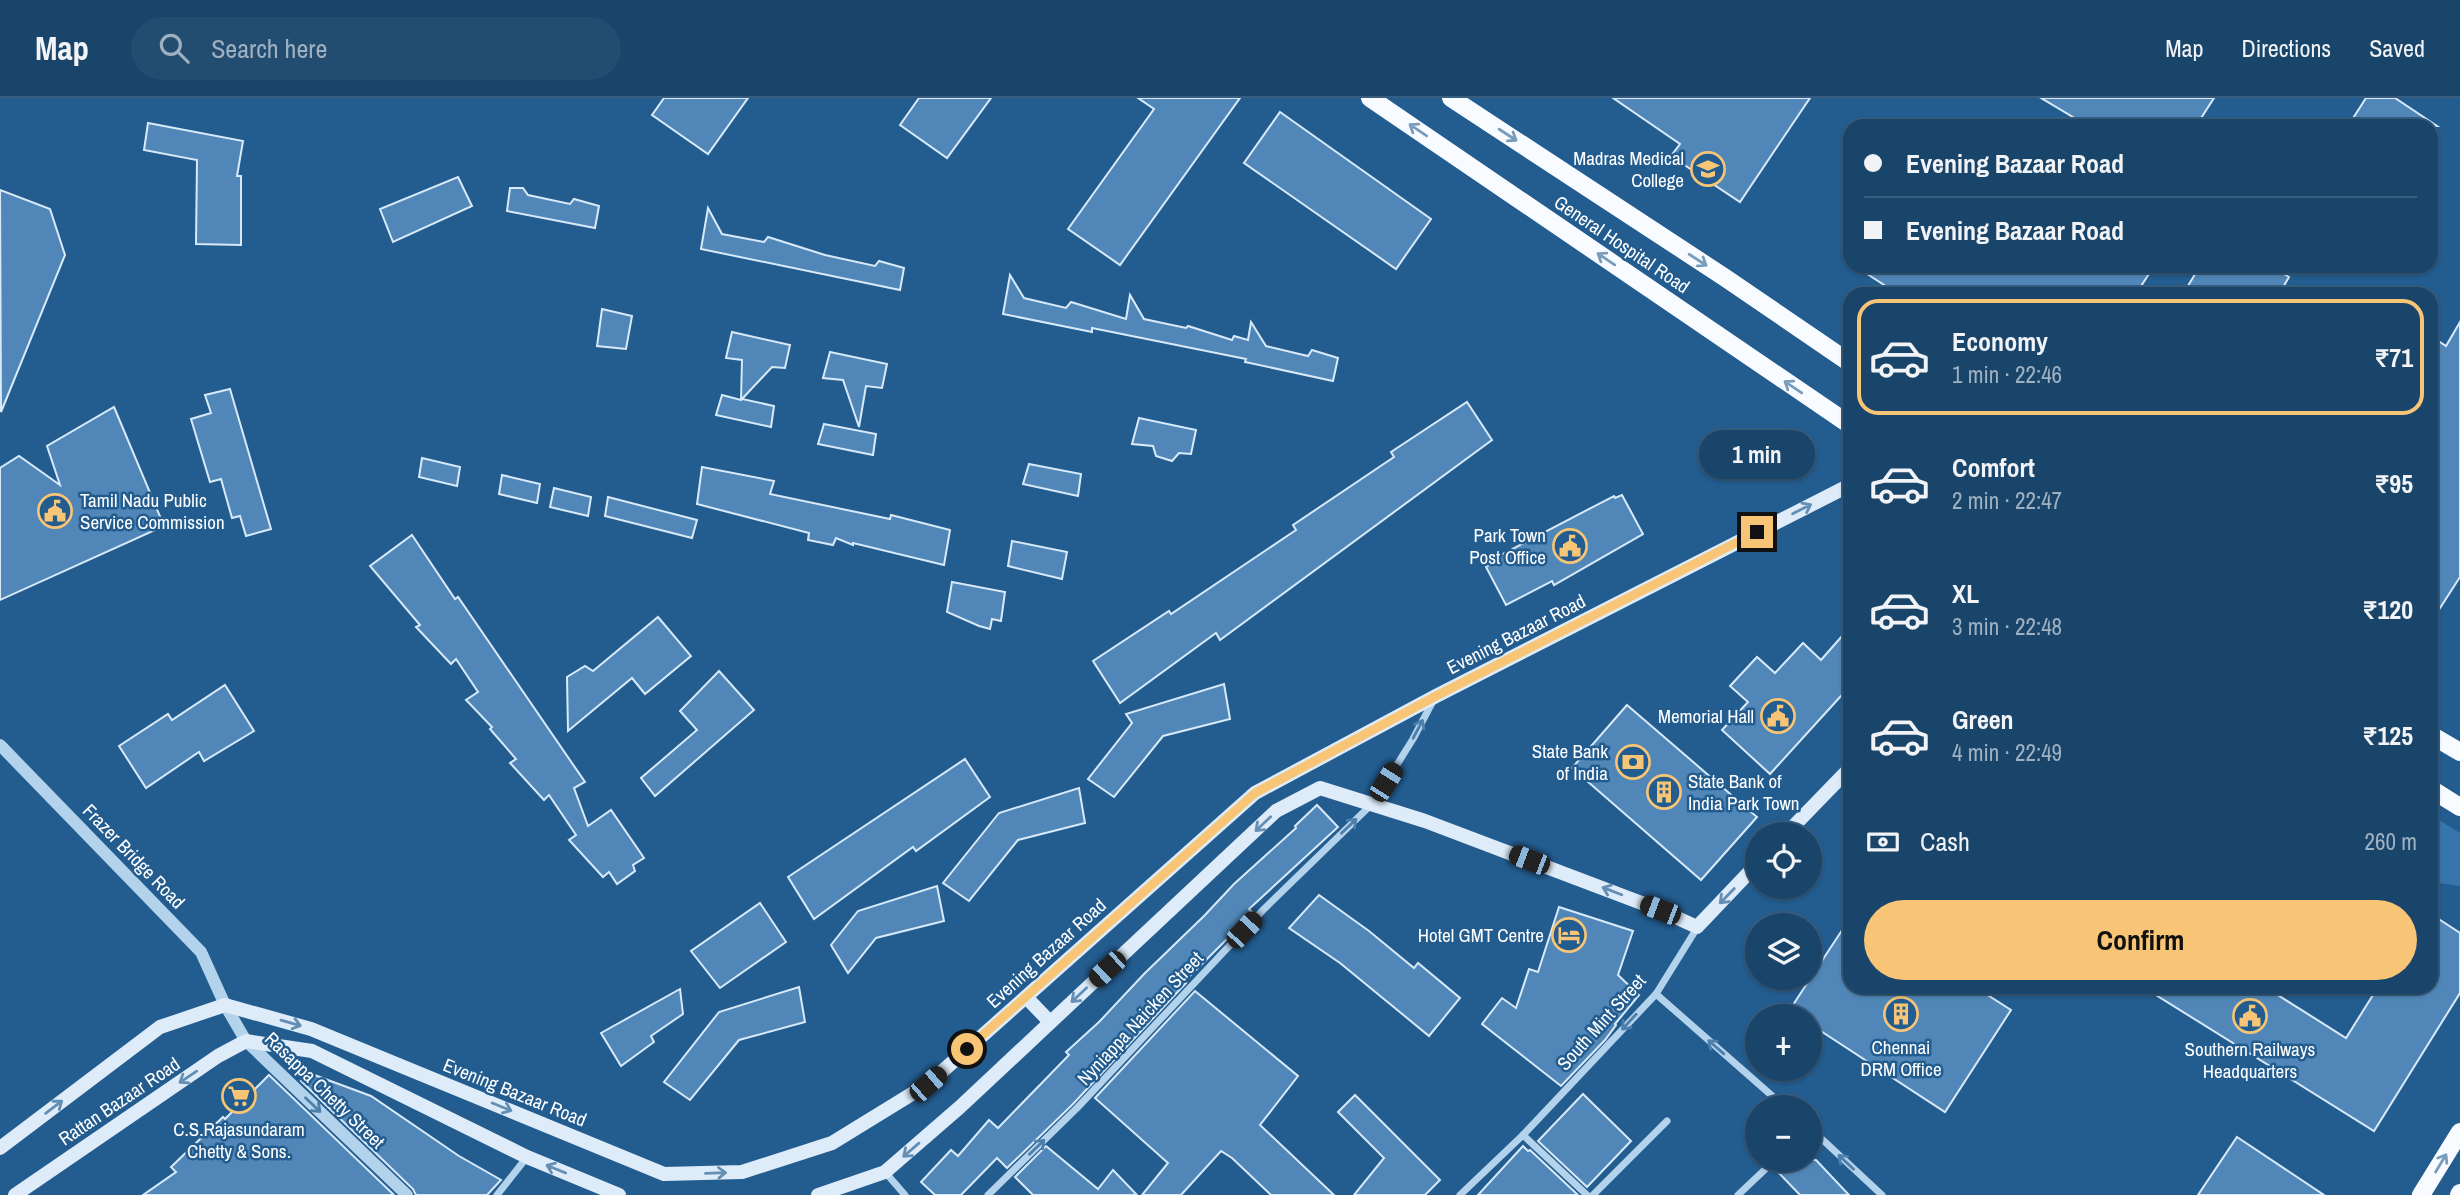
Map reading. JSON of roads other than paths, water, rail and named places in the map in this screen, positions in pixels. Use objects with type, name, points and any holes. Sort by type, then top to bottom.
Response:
[{"type":"main road","name":"General Hospital Road","points":[[1370,98],[1843,420]]},
{"type":"main road","name":"General Hospital Road","points":[[1451,98],[1843,358]]},
{"type":"main road","name":"Evening Bazaar Road","points":[[225,1004],[311,1029],[664,1174],[741,1172],[832,1143],[928,1084],[1255,793],[1436,696],[1843,489]]},
{"type":"main road","points":[[2438,739],[2460,752]]},
{"type":"main road","points":[[1798,822],[1843,775]]},
{"type":"main road","points":[[818,1195],[885,1172],[960,1107],[1276,811],[1320,788],[1373,803],[1647,905],[1697,927]]},
{"type":"main road","points":[[2438,793],[2460,807]]},
{"type":"main road","name":"South Mint Street","points":[[1697,927],[1745,877]]},
{"type":"main road","points":[[1026,997],[1050,1022]]},
{"type":"main road","name":"Rattan Bazaar Road","points":[[0,1148],[160,1027],[225,1004]]},
{"type":"main road","points":[[246,1041],[312,1051],[527,1157],[619,1195]]},
{"type":"main road","name":"Rattan Bazaar Road","points":[[15,1195],[218,1056],[246,1041]]},
{"type":"main road","points":[[2421,1195],[2460,1132]]},
{"type":"street","name":"Nyniappa Naicken Street","points":[[988,1195],[1077,1108],[1263,910],[1373,803],[1436,696]]},
{"type":"street","name":"Frazer Bridge Road","points":[[0,745],[201,952],[225,1004]]},
{"type":"street","name":"South Mint Street","points":[[1460,1195],[1523,1135],[1656,994],[1697,927]]},
{"type":"street","points":[[1656,994],[1771,1095]]},
{"type":"street","name":"Rasappa Chetty Street","points":[[225,1004],[246,1041],[407,1195]]},
{"type":"street","points":[[1593,1195],[1667,1121]]},
{"type":"street","points":[[1523,1135],[1587,1195]]},
{"type":"street","points":[[1822,1139],[1882,1195]]},
{"type":"street","points":[[497,1195],[527,1157]]},
{"type":"street","points":[[885,1172],[905,1195]]},
{"type":"street","points":[[1738,1195],[1763,1172]]},
{"type":"place","name":"Madras Medical College","points":[[1708,169]]},
{"type":"place","name":"Tamil Nadu Public Service Commission","points":[[55,511]]},
{"type":"place","name":"Park Town Post Office","points":[[1570,546]]},
{"type":"place","name":"Memorial Hall","points":[[1778,716]]},
{"type":"place","name":"State Bank of India","points":[[1633,762]]},
{"type":"place","name":"State Bank of India Park Town","points":[[1664,792]]},
{"type":"place","name":"Hotel GMT Centre","points":[[1569,935]]},
{"type":"place","name":"Chennai DRM Office","points":[[1901,1014]]},
{"type":"place","name":"Southern Railways Headquarters","points":[[2250,1016]]},
{"type":"place","name":"C.S.Rajasundaram Chetty & Sons.","points":[[239,1096]]}]
